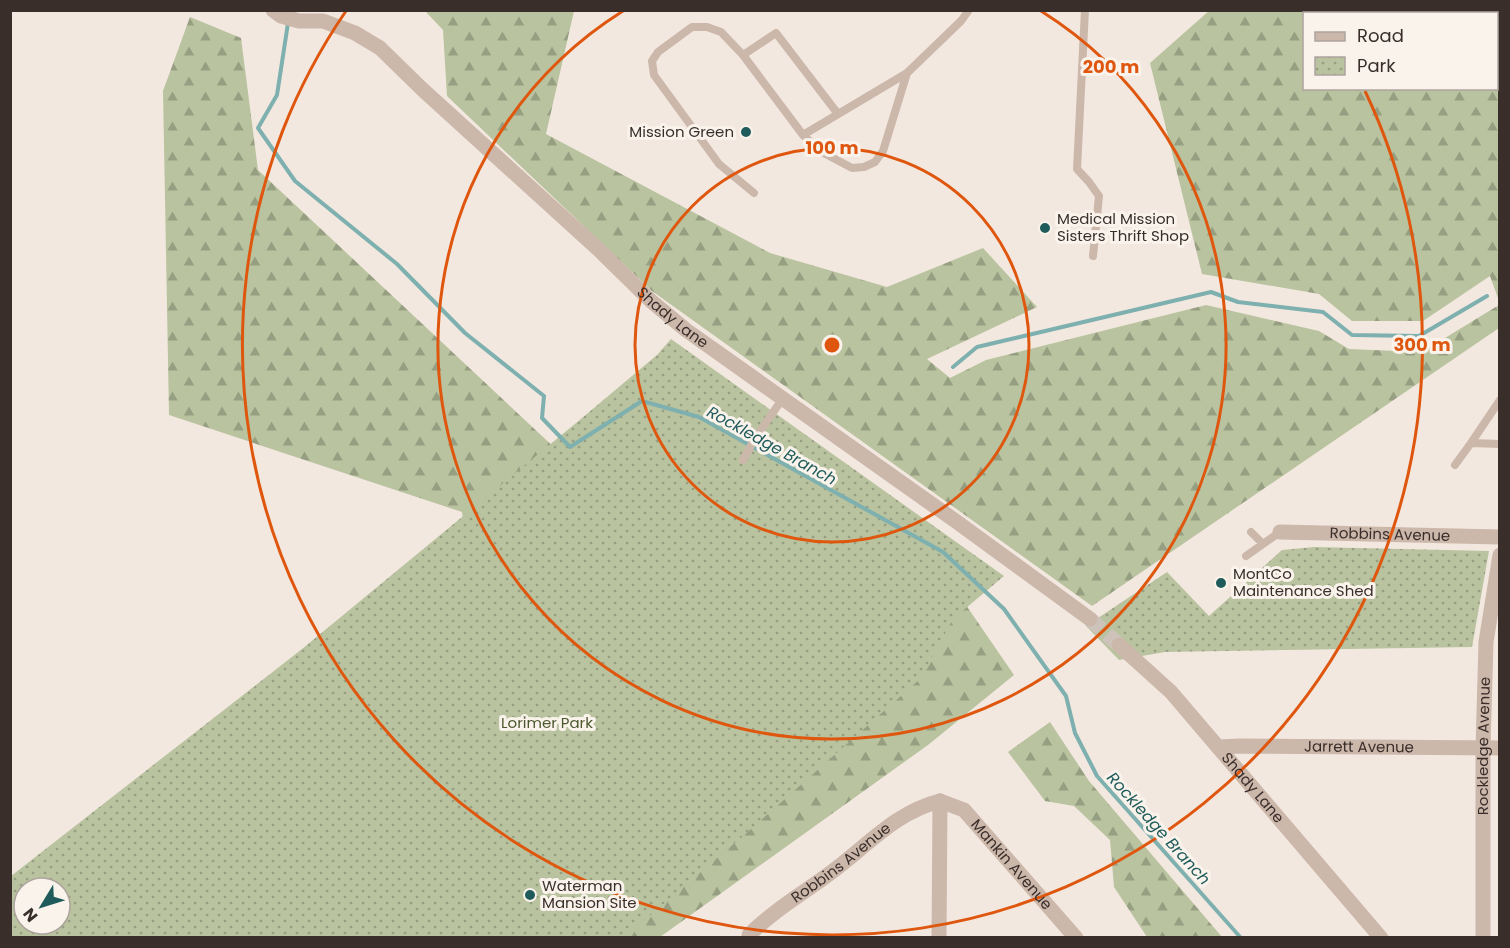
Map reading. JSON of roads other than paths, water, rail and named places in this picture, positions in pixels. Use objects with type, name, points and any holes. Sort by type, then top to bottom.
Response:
[{"type":"street","name":"Shady Lane","points":[[277,13],[299,21],[323,21],[355,33],[380,48],[598,249],[651,301],[686,330],[1090,619]]},
{"type":"street","name":"Robbins Avenue","points":[[1280,532],[1500,537]]},
{"type":"street","name":"Rockledge Avenue","points":[[1483,938],[1483,748],[1486,642],[1500,555]]},
{"type":"street","name":"Shady Lane","points":[[1119,645],[1170,692],[1381,938]]},
{"type":"street","name":"Jarrett Avenue","points":[[1218,747],[1500,748]]},
{"type":"street","name":"Robbins Avenue","points":[[749,936],[765,919],[833,871],[897,820],[923,806],[940,801]]},
{"type":"street","points":[[939,938],[940,801]]},
{"type":"street","name":"Mankin Avenue","points":[[940,801],[964,810],[1076,938]]},
{"type":"lane","points":[[803,135],[907,73],[961,21],[969,10]]},
{"type":"lane","points":[[1085,10],[1077,169],[1099,196],[1093,256]]},
{"type":"lane","points":[[754,193],[720,164],[654,75],[652,61],[658,52],[692,27],[707,27],[721,32],[743,55],[803,135],[820,151],[852,168],[864,167],[874,162],[883,151],[907,73]]},
{"type":"lane","points":[[743,55],[776,33],[838,114]]},
{"type":"lane","points":[[743,460],[783,398]]},
{"type":"lane","points":[[1455,465],[1500,400]]},
{"type":"lane","points":[[1471,443],[1500,444]]},
{"type":"lane","points":[[1251,532],[1263,544]]},
{"type":"lane","points":[[1246,556],[1280,532]]},
{"type":"waterway","name":"Rockledge Branch","points":[[288,23],[277,95],[258,128],[295,181],[397,264],[465,333],[544,396],[542,418],[570,447],[642,401],[699,417],[943,552],[1004,609],[1066,696],[1075,733],[1097,776],[1241,938]]},
{"type":"waterway","points":[[953,367],[977,347],[1211,292],[1238,302],[1323,312],[1352,335],[1419,336],[1487,296]]},
{"type":"tunnel","points":[[1090,619],[1119,645]]},
{"type":"place","name":"Mission Green","points":[[746,132]]},
{"type":"place","name":"Medical Mission Sisters Thrift Shop","points":[[1045,228]]},
{"type":"place","name":"MontCo Maintenance Shed","points":[[1221,583]]},
{"type":"place","name":"Waterman Mansion Site","points":[[530,895]]},
{"type":"park label","name":"Lorimer Park","points":[[547,723]]}]
